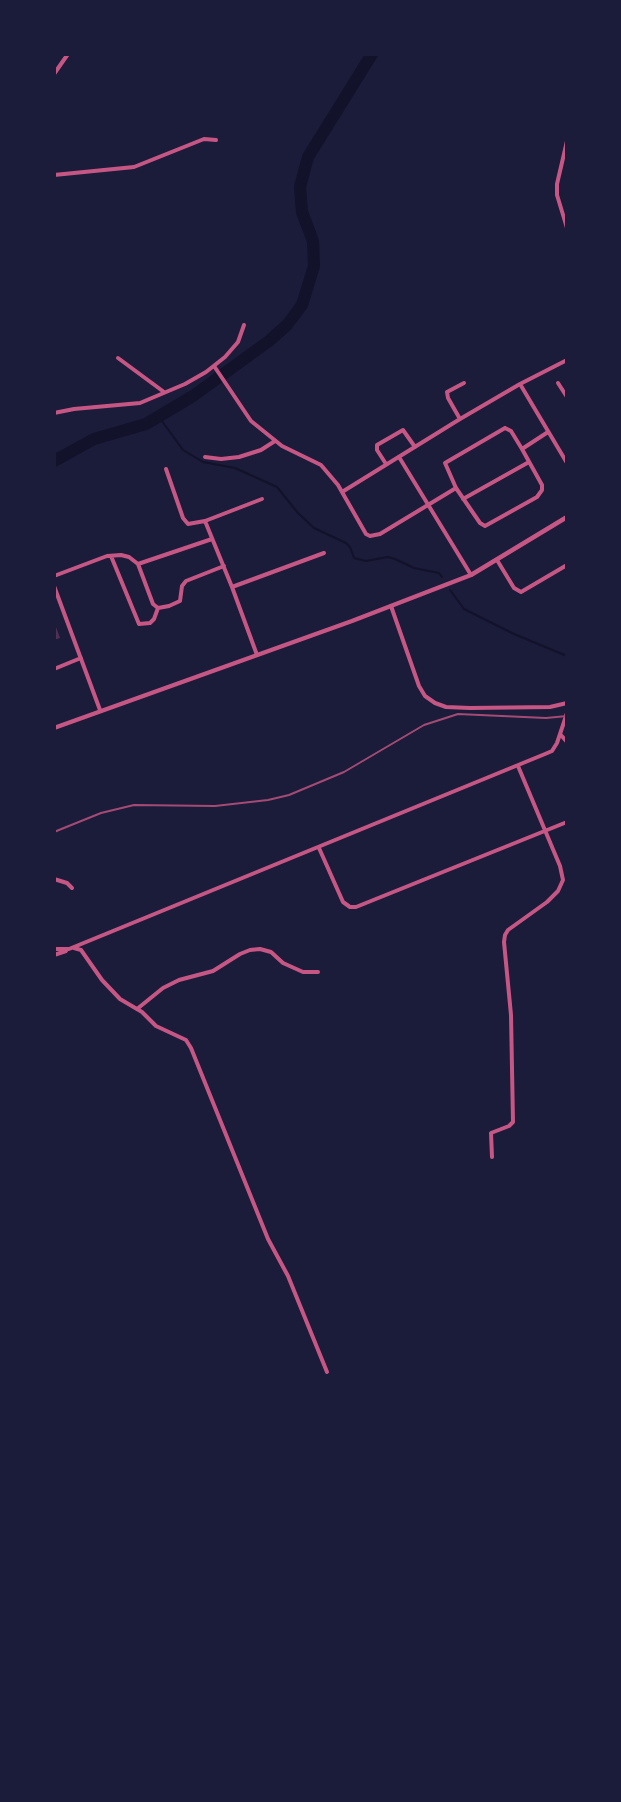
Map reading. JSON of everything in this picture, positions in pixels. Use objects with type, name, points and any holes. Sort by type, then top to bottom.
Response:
[{"type":"street","points":[[54,74],[68,54]]},
{"type":"street","points":[[54,175],[134,167],[204,139],[216,140]]},
{"type":"street","points":[[567,141],[557,184],[557,195],[567,228]]},
{"type":"street","points":[[54,413],[97,406],[140,403],[185,384],[214,366],[233,348],[244,325]]},
{"type":"street","points":[[118,358],[164,392]]},
{"type":"street","points":[[342,492],[460,419],[567,360]]},
{"type":"street","points":[[214,366],[244,413],[275,441],[321,465],[342,492],[366,534],[370,536],[380,534],[456,488]]},
{"type":"street","points":[[460,419],[447,392],[464,383]]},
{"type":"street","points":[[558,383],[567,397]]},
{"type":"street","points":[[520,384],[566,460]]},
{"type":"street","points":[[505,428],[511,431],[522,449],[542,485],[540,494],[489,525],[480,523],[456,488],[445,466],[446,461],[505,428]]},
{"type":"street","points":[[386,464],[377,450],[377,445],[403,430],[415,447]]},
{"type":"street","points":[[522,449],[548,432]]},
{"type":"street","points":[[205,456],[221,459],[239,457],[261,450],[275,441]]},
{"type":"street","points":[[399,456],[471,575]]},
{"type":"street","points":[[463,498],[529,462]]},
{"type":"street","points":[[166,469],[185,522],[194,524],[205,521],[262,499]]},
{"type":"street","points":[[54,728],[471,575],[567,517]]},
{"type":"street","points":[[205,521],[257,655]]},
{"type":"street","points":[[138,564],[212,539]]},
{"type":"street","points":[[232,586],[324,553]]},
{"type":"street","points":[[111,556],[139,624],[150,623],[158,608],[180,601],[182,586],[186,581],[224,566]]},
{"type":"street","points":[[54,576],[111,556],[129,557],[138,564],[153,604],[158,608]]},
{"type":"street","points":[[497,560],[514,588],[521,592],[567,565]]},
{"type":"street","points":[[54,586],[100,710]]},
{"type":"street","points":[[391,606],[419,686],[425,696],[435,703],[446,707],[480,708],[550,707],[567,703]]},
{"type":"street","points":[[54,669],[81,658]]},
{"type":"street","points":[[54,955],[552,751],[567,713]]},
{"type":"street","points":[[562,727],[567,723]]},
{"type":"street","points":[[560,734],[567,742]]},
{"type":"street","points":[[492,1157],[491,1133],[513,1122],[511,1016],[505,935],[508,930],[547,902],[558,891],[563,880],[560,866],[519,766]]},
{"type":"street","points":[[319,848],[343,902],[350,908],[567,822]]},
{"type":"street","points":[[54,879],[67,883],[72,888]]},
{"type":"street","points":[[54,949],[81,950],[115,995],[137,1009],[156,1026],[186,1041],[191,1048],[268,1239],[288,1276],[327,1372]]},
{"type":"street","points":[[137,1009],[163,988],[179,980],[213,971],[250,950],[271,952],[283,963],[303,972],[318,972]]},
{"type":"building","points":[[56,627],[60,638],[54,640],[54,628]]},
{"type":"waterway","points":[[54,461],[94,439],[146,424],[193,396],[269,341],[287,325],[302,305],[314,266],[313,241],[302,212],[300,187],[308,157],[372,54]]},
{"type":"waterway","points":[[159,417],[183,450],[203,462],[235,468],[277,487],[298,513],[314,528],[346,543],[354,558],[366,561],[388,557],[414,568],[439,573],[442,577]]},
{"type":"waterway","points":[[450,590],[464,609],[514,634],[567,656]]},
{"type":"railway","points":[[54,832],[101,813],[134,805],[215,806],[268,800],[289,795],[344,772],[424,725],[458,714],[546,718],[567,716]]}]
